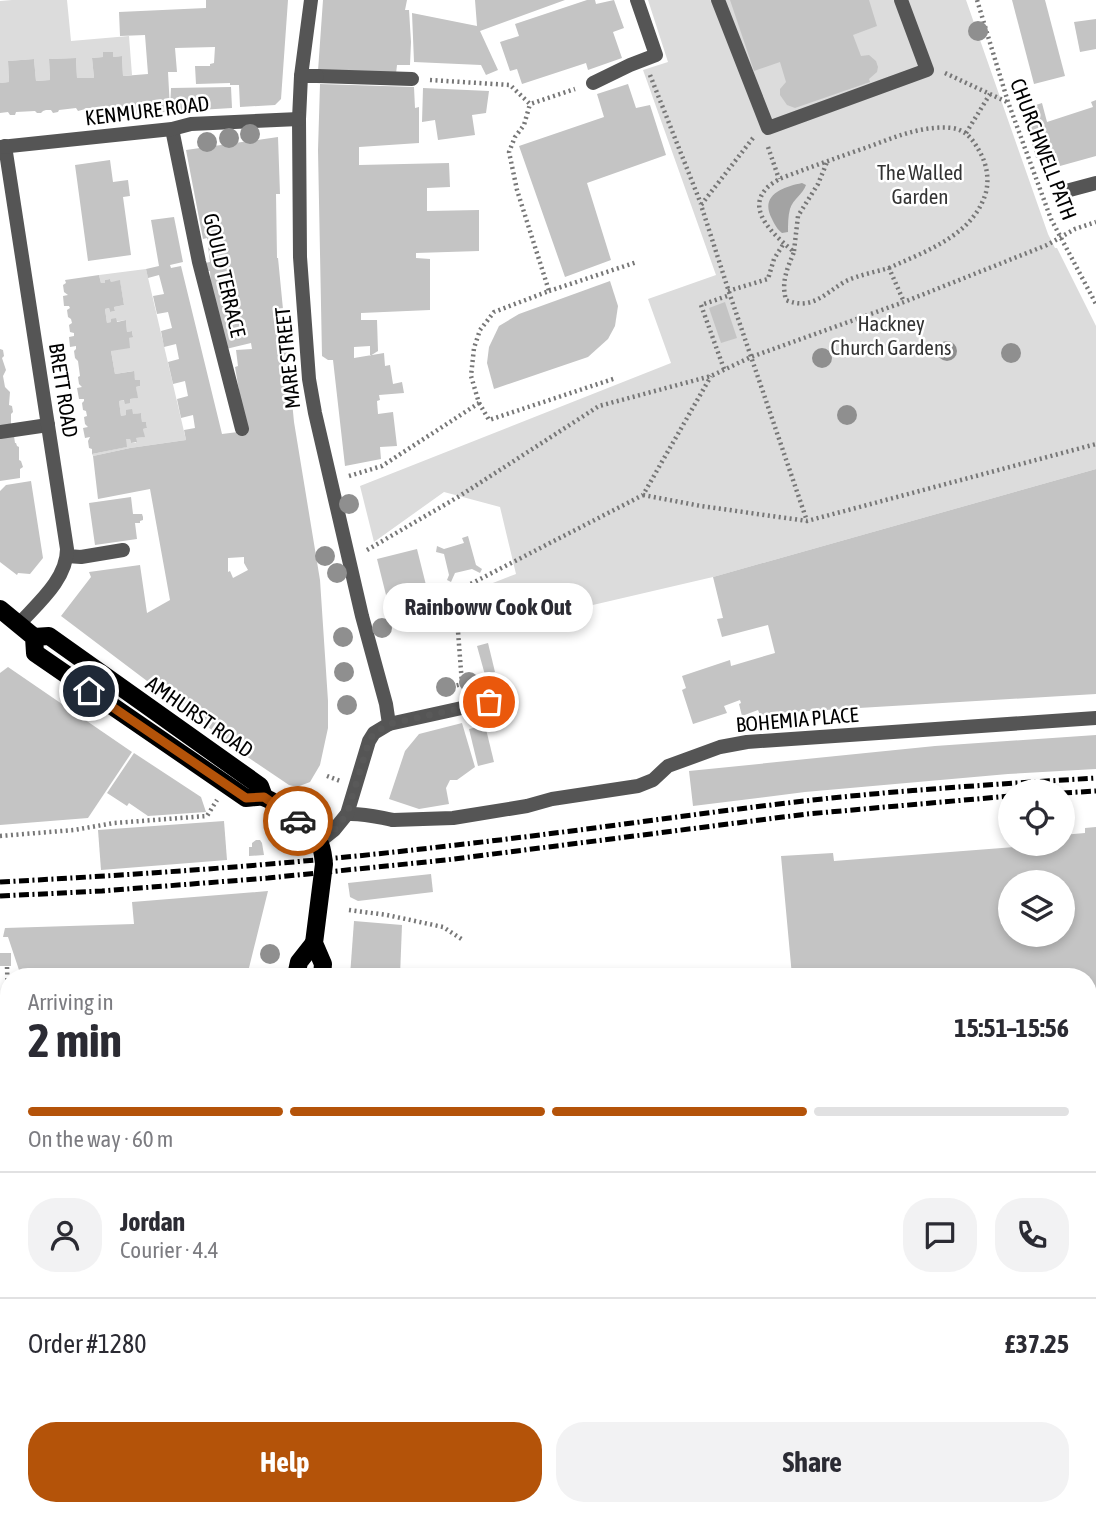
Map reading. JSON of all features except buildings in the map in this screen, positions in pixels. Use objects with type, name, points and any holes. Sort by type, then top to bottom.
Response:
[{"type":"main road","name":"AMHURST ROAD","points":[[6,617],[34,637],[49,636],[260,786],[264,797],[291,815],[319,842]]},
{"type":"main road","points":[[319,842],[324,864],[314,943],[323,968]]},
{"type":"main road","points":[[298,968],[299,962],[314,943]]},
{"type":"street","name":"MARE STREET","points":[[311,0],[301,76],[299,119],[300,257],[309,379],[389,724]]},
{"type":"street","points":[[593,83],[656,55],[637,0]]},
{"type":"street","points":[[718,0],[764,129],[927,70],[901,0]]},
{"type":"street","points":[[301,76],[412,79]]},
{"type":"street","name":"KENMURE ROAD","points":[[2,147],[173,129],[191,124],[299,119]]},
{"type":"street","name":"GOULD TERRACE","points":[[173,129],[199,262],[242,429]]},
{"type":"street","name":"BRETT ROAD","points":[[2,147],[67,556]]},
{"type":"street","points":[[1066,191],[1096,183]]},
{"type":"street","points":[[0,432],[48,425]]},
{"type":"street","points":[[6,617],[59,577],[67,556],[81,557],[123,550]]},
{"type":"street","points":[[319,842],[334,830],[347,814],[369,741],[374,733],[389,724],[489,702]]},
{"type":"street","name":"BOHEMIA PLACE","points":[[347,814],[364,813],[393,820],[453,818],[527,806],[552,799],[638,786],[653,780],[668,766],[720,747],[747,742],[1096,718]]},
{"type":"path","name":"CHURCHWELL PATH","points":[[977,0],[1008,102],[1051,219],[1096,304]]},
{"type":"path","points":[[644,59],[701,205],[807,521]]},
{"type":"path","points":[[927,70],[937,70],[1008,102]]},
{"type":"path","points":[[412,79],[510,85],[530,104]]},
{"type":"path","points":[[530,104],[593,83]]},
{"type":"path","points":[[966,133],[990,94]]},
{"type":"path","points":[[530,104],[524,125],[509,152],[517,190],[549,291]]},
{"type":"path","points":[[794,252],[771,232],[762,219],[759,202],[765,189],[779,179],[827,161],[910,132],[956,128],[966,133],[973,141],[985,162],[988,183],[982,206],[966,226],[938,245],[889,268],[848,280],[809,303],[795,304],[786,300],[783,289],[787,267],[794,252],[798,216],[818,184],[827,161]]},
{"type":"path","points":[[701,205],[751,140],[764,129],[779,179]]},
{"type":"path","points":[[350,559],[458,497],[599,405],[711,376],[751,357],[904,302],[1047,245],[1075,229],[1096,222]]},
{"type":"path","points":[[724,369],[701,306],[768,279],[774,259],[784,243]]},
{"type":"path","points":[[616,378],[489,420],[479,403],[471,376],[474,348],[480,330],[494,312],[637,262]]},
{"type":"path","points":[[889,268],[904,302]]},
{"type":"path","points":[[437,691],[462,684],[455,592],[643,495],[711,376]]},
{"type":"path","points":[[360,472],[382,466],[479,403]]},
{"type":"path","points":[[643,495],[807,521],[1096,444]]},
{"type":"path","points":[[327,776],[340,781]]},
{"type":"path","points":[[0,836],[207,816],[219,798]]},
{"type":"path","points":[[349,911],[387,915],[443,927],[463,940]]},
{"type":"green space","points":[[67,0],[71,41],[129,36],[132,75],[123,76],[122,56],[113,57],[103,52],[103,57],[92,58],[94,78],[77,78],[76,58],[49,59],[50,80],[36,81],[34,59],[8,61],[9,82],[0,83],[0,1]]},
{"type":"green space","name":"Hackney Church Gardens","points":[[648,0],[966,0],[1048,234],[1096,326],[1096,469],[713,577],[485,630],[475,590],[516,574],[500,507],[444,492],[374,542],[360,486],[671,363],[648,299],[716,275],[643,70],[668,62]]},
{"type":"green space","points":[[146,269],[186,440],[93,456],[92,454],[126,447],[126,439],[136,443],[136,438],[144,437],[143,429],[147,428],[146,422],[142,422],[141,413],[121,416],[119,401],[137,398],[136,387],[140,386],[140,380],[135,380],[133,371],[115,374],[111,351],[133,336],[132,331],[127,332],[126,320],[107,323],[105,309],[115,311],[114,307],[124,305],[120,281],[111,282],[110,279],[101,283],[99,275]]},
{"type":"shaded area","points":[[802,183],[806,185],[790,209],[788,232],[782,233],[769,211],[771,198],[787,187]]},
{"type":"railway","points":[[0,882],[335,858],[840,797],[1096,778]]},
{"type":"railway","points":[[1075,792],[1096,791]]},
{"type":"railway","points":[[0,896],[268,878],[446,860],[807,814],[998,797]]},
{"type":"way so far","points":[[298,821],[319,842],[334,830],[347,814],[369,741],[382,727],[489,702]]},
{"type":"place","name":"Rainboww Cook Out","points":[[489,702]]},
{"type":"route","points":[[89,691],[246,798],[264,797],[298,821]]},
{"type":"park label","name":"The Walled Garden","points":[[920,184]]}]
